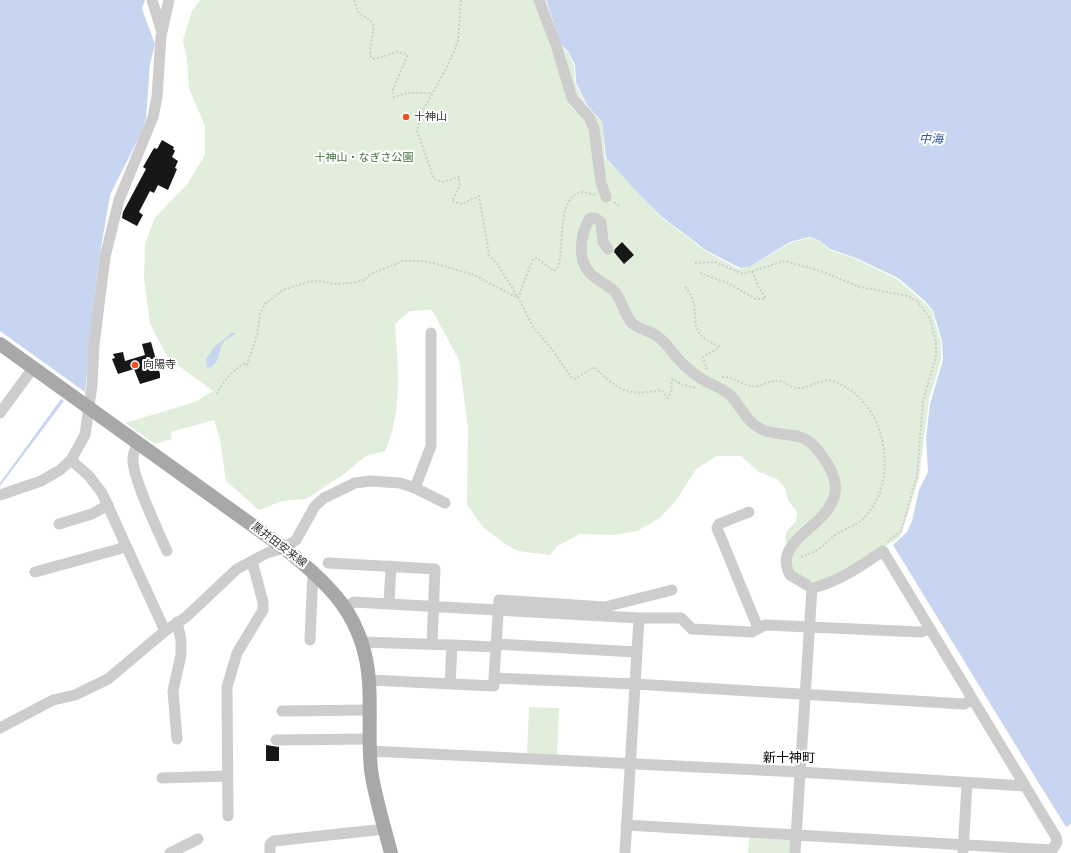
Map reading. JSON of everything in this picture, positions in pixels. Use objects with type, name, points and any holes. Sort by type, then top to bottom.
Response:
[{"type":"main road","name":"黒井田安来線","points":[[0,344],[89,410],[138,443],[284,548],[328,585],[346,607],[362,642],[369,680],[371,771],[385,829],[387,851]]},
{"type":"street","points":[[0,495],[48,478],[71,460],[85,435],[105,258],[119,200],[153,117],[157,97],[162,32],[152,0]]},
{"type":"street","points":[[161,36],[169,0]]},
{"type":"street","points":[[539,0],[556,45],[572,98],[589,117],[594,129],[601,183],[606,196]]},
{"type":"street","points":[[608,249],[604,242],[601,222],[595,218],[590,218],[585,226],[582,237],[582,254],[585,266],[592,276],[614,291],[631,322],[657,336],[665,342],[686,367],[703,380],[717,386],[730,395],[750,422],[770,433],[791,434],[804,438],[813,445],[831,470],[835,486],[835,498],[822,518],[789,547],[786,563],[790,575],[812,588]]},
{"type":"street","points":[[415,488],[431,446],[431,333]]},
{"type":"street","points":[[0,412],[33,368]]},
{"type":"street","points":[[138,443],[133,458],[134,469],[151,515],[167,551]]},
{"type":"street","points":[[71,460],[96,484],[108,505],[165,631]]},
{"type":"street","points":[[0,728],[52,700],[75,695],[108,679],[177,622],[237,569],[267,552],[284,548],[296,540],[320,502],[346,487],[355,483],[384,481],[400,483],[415,488],[445,503]]},
{"type":"street","points":[[59,524],[92,514],[108,505]]},
{"type":"street","points":[[748,512],[719,524],[717,528],[758,628]]},
{"type":"street","points":[[35,572],[119,549],[125,545]]},
{"type":"street","points":[[626,825],[796,834],[963,849],[1052,850],[1057,842],[1056,837],[883,551],[856,569],[829,582],[812,588]]},
{"type":"street","points":[[228,816],[227,687],[237,653],[263,610],[263,602],[252,561]]},
{"type":"street","points":[[328,563],[435,569],[432,644]]},
{"type":"street","points":[[389,603],[391,566]]},
{"type":"street","points":[[310,640],[313,571]]},
{"type":"street","points":[[795,853],[812,588]]},
{"type":"street","points":[[369,680],[494,686],[497,609],[499,600],[605,607],[672,590]]},
{"type":"street","points":[[346,607],[354,602],[389,603],[639,618],[681,618],[692,629],[752,632],[765,625],[921,632],[930,629]]},
{"type":"street","points":[[624,853],[639,618]]},
{"type":"street","points":[[177,622],[182,640],[181,655],[173,692],[178,739]]},
{"type":"street","points":[[362,642],[496,645],[636,652]]},
{"type":"street","points":[[450,684],[452,645]]},
{"type":"street","points":[[494,678],[635,684],[964,704],[972,700]]},
{"type":"street","points":[[282,711],[370,710]]},
{"type":"street","points":[[276,740],[370,745],[630,764],[800,772],[1025,786]]},
{"type":"street","points":[[162,778],[227,776]]},
{"type":"street","points":[[963,849],[967,783]]},
{"type":"street","points":[[270,853],[270,844],[274,841],[385,829]]},
{"type":"street","points":[[170,853],[198,839]]},
{"type":"path","points":[[354,0],[358,12],[373,23],[375,30],[371,39],[371,57],[375,59],[396,52],[406,54],[408,56],[392,92],[394,97],[406,93],[431,93]]},
{"type":"path","points":[[217,394],[223,380],[244,364],[247,365],[257,334],[260,314],[265,304],[283,290],[302,284],[319,282],[334,284],[353,283],[364,280],[371,274],[403,261],[420,261],[433,262],[474,275],[520,297],[534,259],[537,258],[542,260],[554,271],[557,269],[561,262],[561,236],[564,215],[570,200],[583,192]]},
{"type":"path","points":[[695,263],[714,262],[743,274],[785,261],[823,272],[860,287],[908,296],[917,301],[930,318],[936,343],[936,356],[923,401],[917,476],[901,531],[884,544],[883,551]]},
{"type":"path","points":[[700,273],[728,283],[756,299],[765,299],[765,296],[759,288],[752,271]]},
{"type":"path","points":[[685,287],[691,293],[695,305],[694,320],[697,332],[707,341],[719,346],[704,357],[708,374]]},
{"type":"green space","name":"十神山・なぎさ公園","points":[[200,0],[545,0],[560,45],[569,54],[574,66],[575,83],[586,105],[602,122],[605,158],[662,218],[707,252],[739,269],[749,267],[790,243],[809,238],[817,240],[830,250],[856,259],[897,279],[924,302],[932,311],[941,342],[941,360],[929,400],[919,478],[899,538],[838,574],[819,581],[803,581],[793,573],[785,538],[787,531],[796,521],[797,512],[788,500],[785,488],[777,479],[759,472],[741,456],[717,456],[696,469],[677,499],[660,518],[637,531],[615,535],[580,534],[557,546],[550,555],[518,551],[505,544],[483,527],[467,505],[468,428],[459,360],[432,310],[410,311],[395,324],[398,372],[397,405],[395,421],[385,451],[366,456],[344,474],[306,499],[282,501],[259,510],[226,481],[220,439],[214,420],[171,432],[172,439],[155,444],[125,423],[195,402],[213,391],[168,358],[150,324],[144,279],[145,244],[154,219],[188,183],[205,155],[205,126],[189,89],[187,60],[183,40],[192,11]]},
{"type":"green space","points":[[529,707],[559,708],[557,757],[527,755]]},
{"type":"green space","points":[[749,838],[790,840],[792,842],[791,853],[748,853]]},
{"type":"water","points":[[0,0],[145,0],[142,9],[155,44],[150,64],[146,118],[140,135],[110,195],[98,266],[85,392],[0,331]]},
{"type":"water","name":"中海","points":[[546,0],[1071,0],[1071,824],[1066,827],[893,545],[907,532],[912,521],[919,490],[928,472],[926,438],[930,404],[943,360],[942,341],[933,311],[925,301],[898,278],[856,258],[830,249],[818,240],[809,237],[790,242],[749,267],[740,268],[707,251],[662,217],[606,158],[602,122],[587,105],[576,83],[575,65],[569,53],[561,44]]},
{"type":"water","points":[[232,333],[236,333],[223,343],[215,364],[207,368],[206,359],[215,346]]},
{"type":"water","points":[[61,399],[64,401],[0,486],[0,483]]},
{"type":"building","points":[[162,140],[174,147],[173,149],[175,151],[172,157],[178,161],[175,168],[177,169],[168,190],[158,185],[154,193],[150,191],[139,212],[143,215],[137,226],[122,218],[123,212],[146,169],[143,167],[154,148],[157,149]]},
{"type":"building","points":[[622,242],[634,255],[624,264],[614,252]]},
{"type":"building","name":"向陽寺","points":[[151,342],[160,378],[140,384],[134,369],[118,374],[112,359],[115,358],[113,354],[123,352],[125,361],[145,355],[142,344]]},
{"type":"building","points":[[266,745],[279,747],[279,761],[266,761]]},
{"type":"place","name":"十神山","points":[[406,117]]},
{"type":"place","name":"向陽寺","points":[[135,365]]},
{"type":"district","name":"新十神町","points":[[789,758]]}]
